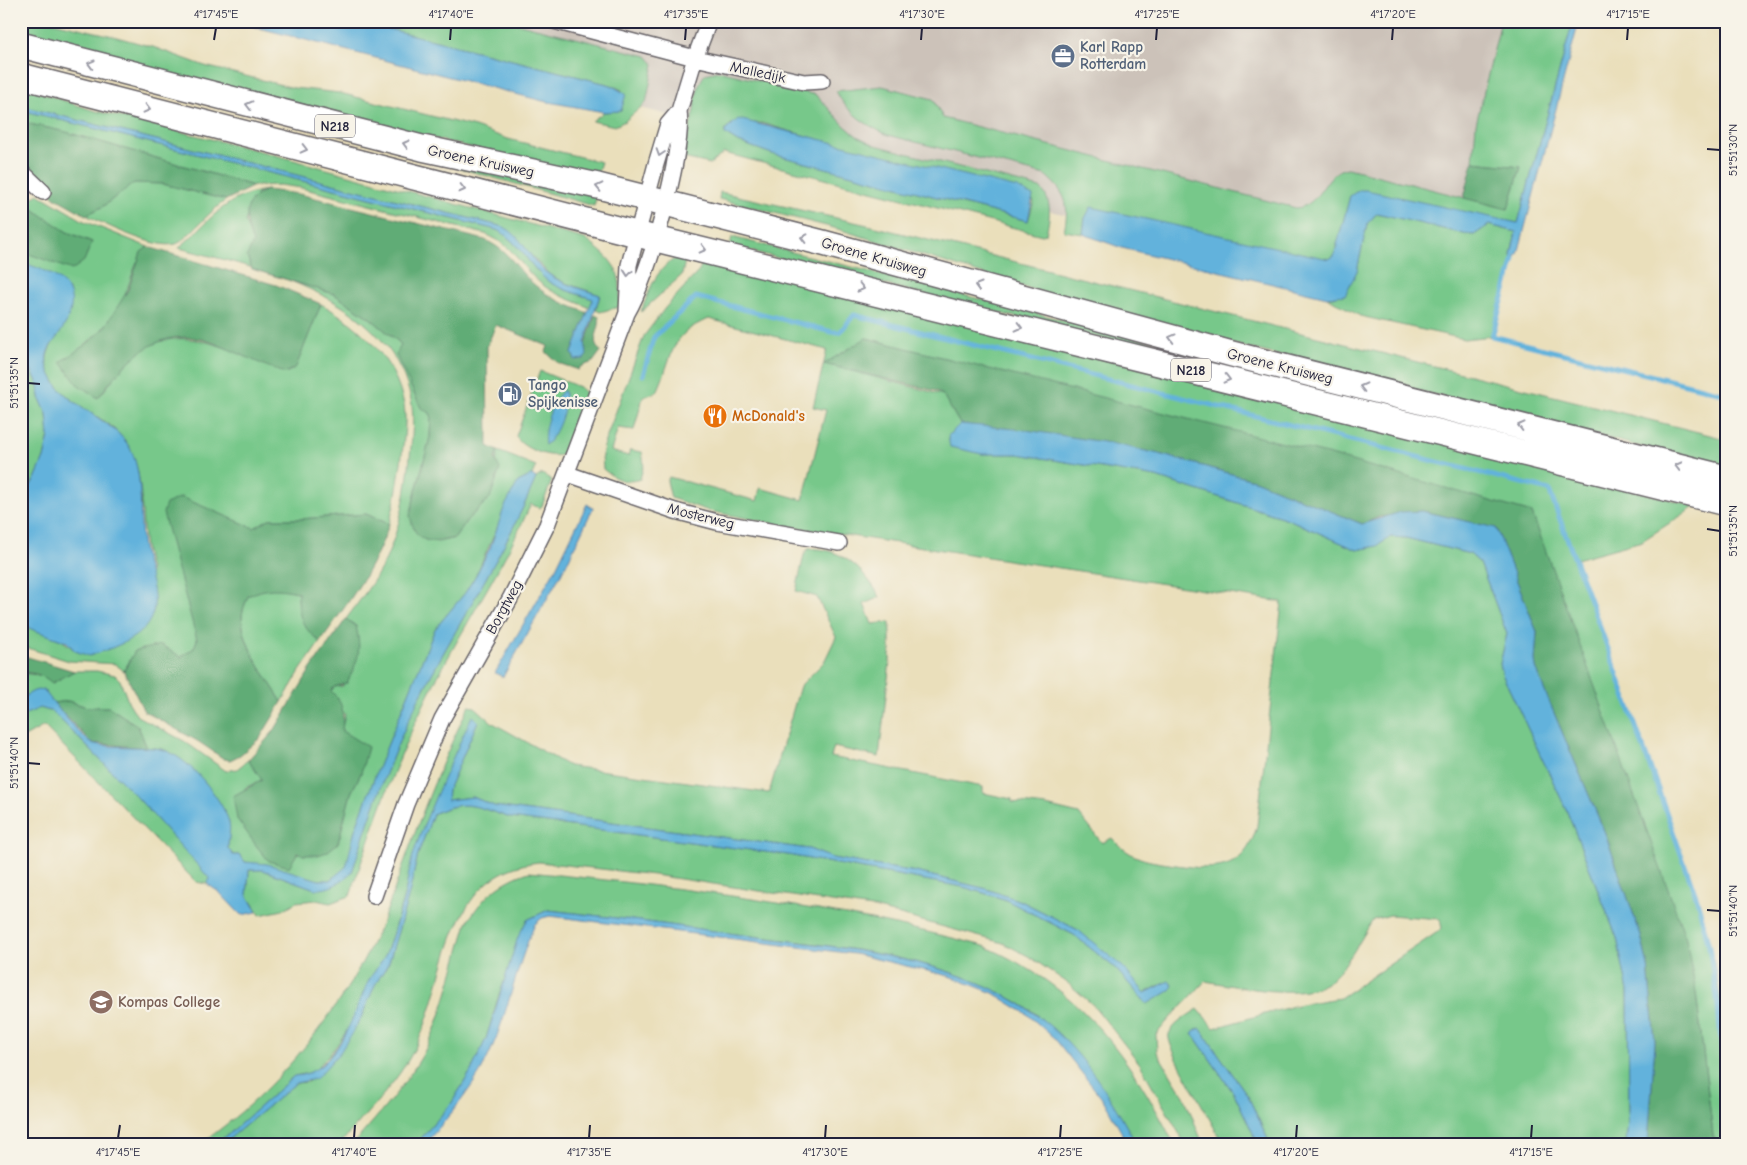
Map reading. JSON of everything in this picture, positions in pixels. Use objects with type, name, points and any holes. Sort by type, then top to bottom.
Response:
[{"type":"main road","name":"Groene Kruisweg","points":[[21,45],[422,148],[656,200],[823,243],[1232,354],[1726,478]]},
{"type":"main road","name":"Groene Kruisweg","points":[[21,76],[647,236],[1726,504]]},
{"type":"street","name":"Malledijk","points":[[554,21],[695,58],[804,82],[822,81]]},
{"type":"street","points":[[656,200],[668,124],[679,111],[695,58],[709,21]]},
{"type":"street","points":[[21,171],[42,192]]},
{"type":"street","name":"Borgtweg","points":[[374,896],[406,804],[442,719],[458,687],[510,599],[547,525],[568,474],[627,313],[636,298],[647,236],[656,200]]},
{"type":"street","name":"Mosterweg","points":[[568,474],[676,511],[709,520],[839,543]]},
{"type":"shaded area","points":[[294,21],[1567,21],[1516,219],[1111,226]]},
{"type":"green space","points":[[21,21],[49,21],[113,36],[153,47],[205,66],[294,88],[340,93],[475,127],[508,139],[601,162],[596,177],[580,174],[21,38]]},
{"type":"green space","points":[[357,21],[508,21],[647,56],[654,64],[646,103],[625,121],[615,126],[592,121],[604,112],[621,111],[622,90],[611,85]]},
{"type":"green space","points":[[1501,21],[1573,21],[1518,223],[1350,196],[1334,256],[1329,259],[1085,218],[1083,234],[1064,231],[1067,213],[1065,199],[1058,187],[1045,175],[888,135],[872,127],[851,112],[836,91],[882,86],[933,99],[943,118],[1296,208],[1305,206],[1312,201],[1333,175],[1340,170],[1348,168],[1508,209],[1521,167],[1473,162],[1476,124]]},
{"type":"green space","points":[[719,71],[816,95],[845,126],[857,136],[875,145],[1040,188],[1049,204],[1046,234],[1042,235],[724,153],[710,164],[683,158],[685,143],[694,113],[697,91],[705,74]],"holes":[[[761,123],[1034,201],[1028,221],[772,154],[736,141],[725,134],[725,131],[731,124]]]},
{"type":"green space","points":[[21,86],[92,110],[264,152],[585,239],[603,253],[618,275],[620,284],[619,307],[600,312],[596,310],[600,295],[565,283],[550,275],[504,227],[21,106]]},
{"type":"green space","points":[[25,111],[497,230],[512,241],[549,282],[565,290],[593,299],[590,308],[545,287],[531,275],[510,250],[485,234],[301,188],[280,185],[254,186],[66,132],[25,123],[21,126],[21,114]]},
{"type":"green space","points":[[25,123],[66,132],[254,186],[226,200],[163,184],[134,183],[102,207],[86,215],[54,197],[21,165],[21,126]]},
{"type":"green space","points":[[413,155],[597,195],[594,206]]},
{"type":"green space","points":[[1473,162],[1521,167],[1508,209],[1464,198]]},
{"type":"green space","points":[[134,183],[163,184],[226,200],[180,242],[172,245],[148,241],[86,215],[102,207]]},
{"type":"green space","points":[[267,190],[257,193],[245,221],[253,243],[247,256],[251,268],[179,248],[218,211],[240,198]]},
{"type":"green space","points":[[267,190],[299,194],[485,240],[502,250],[529,280],[542,291],[561,302],[588,313],[572,353],[575,360],[585,345],[595,315],[599,317],[595,340],[597,348],[601,351],[593,362],[580,367],[579,370],[558,363],[546,352],[548,346],[496,325],[487,346],[488,446],[498,451],[495,459],[500,469],[490,498],[467,520],[455,538],[438,541],[425,540],[415,532],[412,525],[410,515],[430,437],[431,414],[421,408],[396,355],[401,344],[370,318],[334,294],[252,269],[247,256],[253,243],[248,227],[247,212],[252,199]]},
{"type":"green space","points":[[720,192],[872,226],[1726,439],[1726,468],[1098,310],[838,229],[719,199]]},
{"type":"green space","points":[[38,194],[84,221],[148,247],[139,258],[120,306],[108,323],[94,337],[61,362],[98,398],[136,355],[153,344],[171,339],[208,342],[227,348],[280,371],[289,372],[296,366],[321,304],[362,333],[385,359],[400,389],[404,405],[405,427],[401,463],[389,524],[366,514],[300,519],[269,519],[254,528],[180,497],[197,640],[194,648],[181,657],[161,645],[135,651],[124,671],[115,664],[69,661],[21,646],[21,623],[63,641],[75,651],[151,572],[144,542],[139,478],[130,449],[111,426],[72,400],[61,390],[52,378],[47,363],[47,357],[52,344],[68,315],[70,308],[69,289],[21,262],[21,251],[39,256],[92,242],[67,232],[23,204]]},
{"type":"green space","points":[[21,201],[67,232],[92,242],[84,261],[72,270],[21,251]]},
{"type":"green space","points":[[1377,213],[1464,234],[1474,235],[1489,225],[1516,232],[1511,254],[1514,259],[1493,336],[1464,339],[1360,316],[1327,297],[1335,297],[1357,271],[1367,224]]},
{"type":"green space","points":[[732,237],[1406,406],[1726,494],[730,246]]},
{"type":"green space","points":[[148,247],[276,285],[321,304],[296,367],[285,373],[211,342],[192,338],[175,338],[159,342],[145,349],[132,359],[98,398],[77,384],[61,362],[93,339],[104,328],[128,290],[141,252]]},
{"type":"green space","points":[[686,256],[682,275],[641,312],[651,287],[660,272],[672,260]]},
{"type":"green space","points":[[704,258],[1696,506],[1642,541],[1576,559],[1655,777],[1701,912],[1715,967],[1724,1017],[1726,1144],[1714,1144],[1696,992],[1532,513],[867,338],[825,364],[943,395],[960,424],[948,436],[982,454],[1018,454],[1156,477],[1288,519],[1357,550],[1377,546],[1391,537],[1406,538],[1470,554],[1480,563],[1507,634],[1500,664],[1503,676],[1566,809],[1617,938],[1628,991],[1629,1110],[1626,1144],[1270,1144],[1248,1096],[1200,1028],[1192,1033],[1235,1095],[1258,1144],[1222,1144],[1174,1053],[1169,1034],[1171,1030],[1198,1009],[1214,1028],[1301,1004],[1340,998],[1442,929],[1440,919],[1390,915],[1373,920],[1343,966],[1331,980],[1320,987],[1305,990],[1270,991],[1205,981],[1156,1035],[1157,1052],[1184,1096],[1203,1144],[1185,1144],[1140,1064],[1094,1006],[1069,984],[1030,957],[1003,943],[878,909],[654,875],[539,862],[508,870],[484,886],[467,907],[454,933],[426,1021],[415,1048],[408,1061],[381,1098],[340,1144],[223,1144],[296,1083],[308,1082],[361,1018],[375,985],[389,962],[409,894],[418,854],[433,814],[455,806],[472,806],[511,818],[788,855],[963,887],[1004,899],[1074,935],[1115,968],[1146,1003],[1160,985],[1145,993],[1078,930],[1023,902],[987,889],[916,872],[832,858],[809,849],[494,806],[473,797],[447,800],[448,790],[478,721],[432,807],[415,851],[388,949],[381,966],[369,982],[354,1020],[337,1045],[314,1072],[294,1076],[228,1135],[214,1144],[200,1144],[256,1099],[282,1073],[329,1015],[349,985],[383,920],[435,782],[469,706],[475,707],[493,723],[569,766],[769,793],[800,686],[824,662],[836,637],[817,597],[796,591],[804,555],[808,549],[820,549],[831,552],[851,562],[867,578],[880,597],[864,604],[872,624],[890,622],[890,661],[879,757],[834,747],[831,757],[983,787],[983,793],[1012,799],[1012,802],[1046,806],[1079,814],[1102,843],[1112,838],[1133,855],[1157,862],[1204,868],[1227,865],[1237,860],[1252,841],[1257,826],[1282,602],[792,527],[709,511],[671,498],[667,481],[669,477],[757,501],[760,488],[803,500],[826,410],[813,407],[827,350],[709,319],[686,332],[679,340],[657,392],[643,397],[634,430],[618,428],[611,451],[628,456],[630,450],[642,452],[644,464],[640,479],[620,480],[603,469],[602,455],[605,441],[644,336],[665,308],[699,271]]},
{"type":"green space","points":[[286,279],[334,294],[370,318],[401,344],[407,376],[414,394],[431,414],[430,437],[413,502],[425,540],[438,542],[455,538],[467,520],[490,498],[498,451],[536,466],[532,475],[518,482],[476,575],[465,593],[435,629],[355,830],[347,867],[330,880],[319,880],[245,862],[240,855],[233,855],[228,848],[229,828],[224,812],[202,779],[172,753],[162,749],[147,748],[138,726],[109,707],[87,707],[68,701],[53,703],[43,689],[21,698],[22,673],[44,676],[53,683],[74,671],[97,671],[115,675],[120,680],[128,701],[137,716],[184,741],[226,771],[237,769],[248,760],[263,779],[245,788],[237,819],[269,861],[338,843],[351,793],[361,773],[341,731],[345,715],[331,691],[334,687],[343,686],[356,627],[346,619],[382,567],[399,522],[409,469],[413,418],[410,395],[396,361],[375,333],[348,311],[317,293]]},
{"type":"green space","points":[[866,338],[1331,455],[1532,513],[1686,939],[1696,992],[1714,1144],[1648,1144],[1655,1042],[1648,966],[1641,936],[1605,833],[1537,673],[1535,661],[1537,632],[1496,528],[1422,511],[1379,517],[1362,524],[1257,481],[1159,454],[960,424],[943,395],[936,391],[824,364]]},
{"type":"green space","points":[[21,351],[37,381],[41,401],[47,414],[49,436],[44,458],[35,479],[21,499]]},
{"type":"green space","points":[[540,371],[579,387],[587,394],[569,448],[561,455],[549,455],[536,451],[523,444],[516,436]]},
{"type":"green space","points":[[542,474],[552,480],[542,506],[539,508],[531,504],[500,566],[454,647],[415,723],[391,780],[350,896],[330,903],[316,900],[296,902],[283,910],[260,915],[247,895],[249,870],[263,870],[315,889],[352,872],[386,774],[417,702],[499,555],[536,478]]},
{"type":"green space","points":[[181,497],[254,528],[269,519],[300,519],[366,514],[389,524],[368,571],[320,642],[309,631],[302,620],[298,592],[272,589],[248,596],[242,615],[246,638],[256,660],[282,702],[260,738],[240,755],[230,760],[224,759],[199,742],[144,711],[124,671],[135,651],[161,645],[181,657],[194,648],[197,640],[163,513],[166,504]]},
{"type":"green space","points":[[275,587],[298,592],[299,606],[304,620],[320,642],[282,702],[250,649],[243,626],[242,614],[248,596],[259,590]]},
{"type":"green space","points":[[346,619],[356,626],[359,643],[358,656],[347,683],[334,687],[331,691],[341,704],[342,731],[368,747],[361,773],[351,793],[338,843],[327,852],[318,855],[303,855],[298,852],[289,867],[269,861],[258,848],[237,819],[233,796],[262,780],[248,760],[274,731],[310,670]]},
{"type":"green space","points":[[21,655],[74,671],[52,683],[38,675],[21,673]]},
{"type":"green space","points":[[68,701],[87,707],[109,707],[138,726],[147,748],[92,743],[53,703]]},
{"type":"green space","points":[[40,708],[53,712],[137,797],[210,878],[207,884],[196,882],[44,726],[21,739],[21,716]]},
{"type":"green space","points":[[529,872],[644,884],[815,909],[928,932],[984,946],[1018,963],[1047,982],[1074,1003],[1098,1027],[1139,1081],[1174,1144],[1136,1144],[1110,1100],[1090,1073],[1038,1016],[1000,992],[965,978],[930,966],[855,950],[548,910],[527,920],[498,998],[486,1039],[471,1071],[451,1104],[416,1144],[353,1144],[398,1091],[415,1068],[430,1041],[448,991],[467,923],[479,905],[493,891],[510,880]]},
{"type":"water","points":[[232,21],[357,21],[611,85],[626,94],[621,111],[604,112],[543,101]]},
{"type":"water","points":[[1573,21],[1579,21],[1518,254],[1514,259],[1511,255],[1516,232],[1489,225],[1474,235],[1464,234],[1377,213],[1367,224],[1357,271],[1345,295],[1327,297],[1122,248],[1083,234],[1085,218],[1091,207],[1329,259],[1334,256],[1350,196],[1359,190],[1518,223]]},
{"type":"water","points":[[21,106],[504,227],[515,235],[546,273],[568,284],[600,295],[585,342],[587,355],[584,359],[575,360],[572,353],[593,299],[565,290],[549,282],[512,241],[497,230],[25,111],[21,114]]},
{"type":"water","points":[[738,119],[1017,188],[1033,196],[1028,221],[772,154],[736,141],[725,134],[725,131]]},
{"type":"water","points":[[21,262],[56,277],[70,292],[69,315],[47,355],[47,364],[52,377],[67,396],[123,438],[130,448],[138,473],[142,540],[154,595],[153,612],[146,627],[132,638],[89,656],[75,651],[67,642],[31,629],[21,623],[21,499],[35,479],[44,458],[49,436],[47,414],[41,401],[37,381],[21,351]]},
{"type":"water","points":[[564,390],[565,403],[561,420],[554,435],[545,445],[545,431],[549,416]]},
{"type":"water","points":[[960,424],[1026,430],[1110,443],[1159,454],[1257,481],[1362,524],[1401,512],[1422,511],[1496,528],[1537,632],[1535,660],[1537,673],[1605,833],[1641,936],[1648,966],[1655,1042],[1648,1144],[1626,1144],[1629,1110],[1628,991],[1617,938],[1566,809],[1503,676],[1500,664],[1507,634],[1480,563],[1470,554],[1406,538],[1391,537],[1377,546],[1357,550],[1288,519],[1156,477],[1018,454],[982,454],[950,447],[948,436]]},
{"type":"water","points":[[532,475],[536,478],[512,530],[429,679],[406,726],[377,798],[352,872],[335,885],[315,889],[263,870],[249,870],[247,895],[257,912],[241,915],[219,892],[207,884],[209,878],[137,797],[53,712],[40,708],[21,716],[21,698],[34,691],[43,689],[74,727],[92,743],[105,746],[153,748],[170,753],[181,759],[202,778],[219,801],[229,822],[228,848],[233,855],[240,855],[245,862],[267,864],[319,880],[330,880],[346,867],[355,830],[377,771],[435,629],[465,593],[476,575],[490,548],[504,508],[518,482]]},
{"type":"water","points":[[587,504],[593,508],[566,565],[503,677],[495,673],[556,568]]},
{"type":"water","points":[[472,716],[478,721],[448,790],[447,800],[473,797],[494,806],[809,849],[832,858],[916,872],[987,889],[1023,902],[1078,930],[1122,966],[1145,993],[1169,981],[1173,986],[1168,992],[1147,1004],[1115,968],[1074,935],[1004,899],[963,887],[788,855],[511,818],[472,806],[455,806],[433,814],[418,854],[409,894],[389,962],[375,985],[361,1018],[341,1051],[316,1079],[296,1083],[223,1144],[213,1144],[228,1135],[294,1076],[309,1073],[322,1065],[342,1040],[369,980],[386,953],[395,928],[405,893],[410,865],[421,832]]},
{"type":"water","points":[[548,910],[856,950],[933,967],[970,979],[1004,995],[1035,1014],[1066,1041],[1105,1090],[1136,1144],[1128,1144],[1104,1101],[1055,1039],[1027,1014],[993,993],[949,976],[855,954],[550,916],[542,918],[535,924],[521,960],[504,1017],[490,1054],[481,1071],[462,1100],[425,1144],[416,1144],[451,1104],[471,1071],[486,1039],[518,937],[527,920]]},
{"type":"water","points":[[1200,1028],[1248,1096],[1270,1144],[1258,1144],[1235,1095],[1192,1033]]},
{"type":"waterway","points":[[1514,259],[1492,336],[1726,394]]},
{"type":"waterway","points":[[643,375],[654,337],[696,297],[832,332],[840,332],[854,315],[1549,490],[1613,662],[1697,899],[1709,947],[1717,996],[1726,1095]]},
{"type":"place","name":"Karl Rapp Rotterdam","points":[[1063,56]]},
{"type":"place","name":"Tango Spijkenisse","points":[[510,394]]},
{"type":"place","name":"McDonald's","points":[[715,416]]},
{"type":"place","name":"Kompas College","points":[[101,1002]]}]
